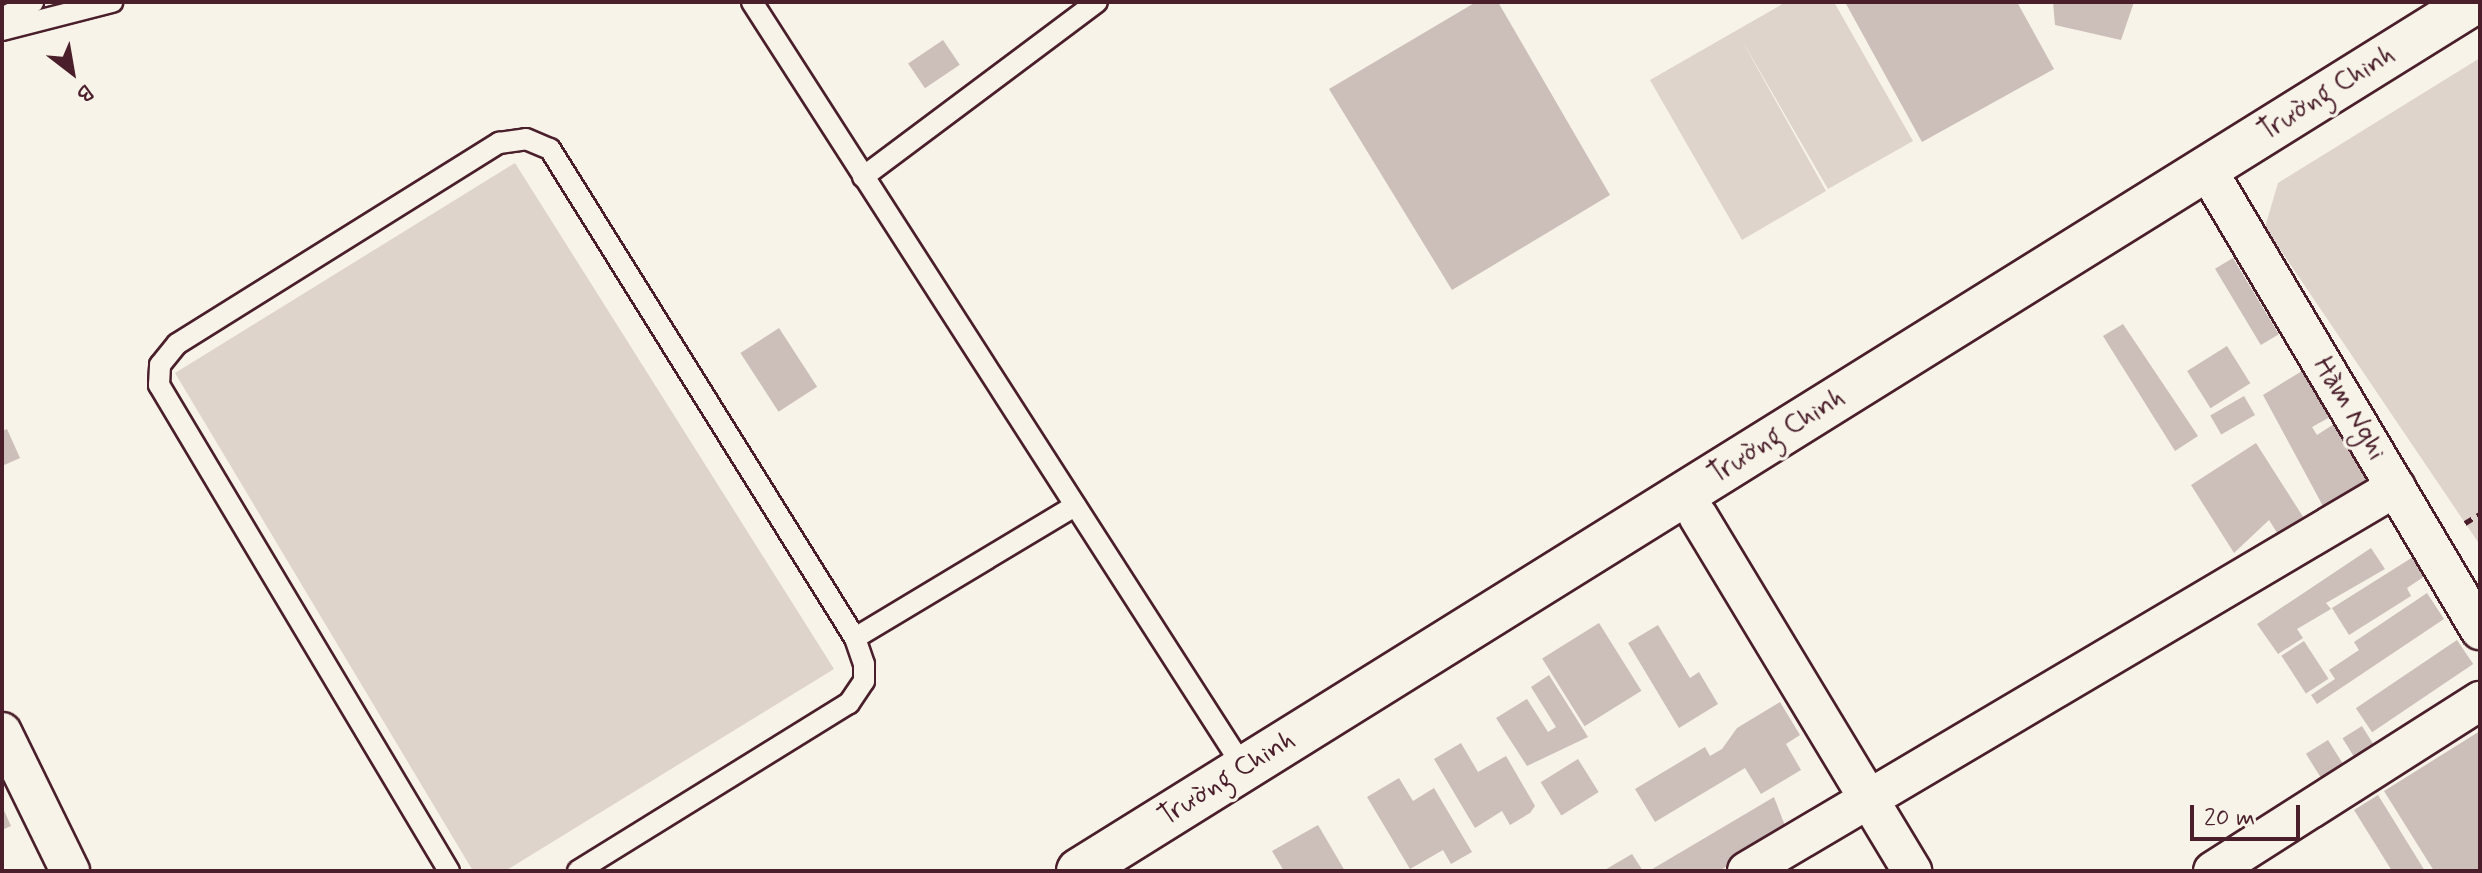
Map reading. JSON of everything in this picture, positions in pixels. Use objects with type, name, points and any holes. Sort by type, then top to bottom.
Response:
[{"type":"street","name":"Trường Chinh","points":[[1079,871],[2474,2]]},
{"type":"street","name":"Trường Chinh","points":[[1121,871],[1698,516],[2218,188],[2480,29]]},
{"type":"street","name":"Hàm Nghi","points":[[2218,188],[2480,630]]},
{"type":"street","points":[[1747,871],[2396,487]]},
{"type":"street","points":[[1698,516],[1912,871]]},
{"type":"street","points":[[2213,871],[2480,701]]},
{"type":"street","points":[[2,732],[70,871]]},
{"type":"lane","points":[[2,18],[33,2]]},
{"type":"lane","points":[[2,30],[112,2]]},
{"type":"lane","points":[[752,2],[1244,768]]},
{"type":"lane","points":[[863,177],[1097,2]]},
{"type":"lane","points":[[449,871],[159,385],[160,365],[177,344],[499,143],[526,139],[550,149],[855,638],[864,681],[849,703],[578,871]]},
{"type":"lane","points":[[855,638],[1075,506]]},
{"type":"path","points":[[2465,523],[2480,514]]},
{"type":"shaded area","points":[[1786,2],[1834,2],[1913,141],[1828,189],[1740,37],[1826,191],[1742,240],[1650,80]]},
{"type":"shaded area","points":[[2480,58],[2480,545],[2265,227],[2278,183]]},
{"type":"shaded area","points":[[515,163],[834,669],[505,871],[473,871],[175,373]]},
{"type":"building","points":[[1476,2],[1498,2],[1610,195],[1452,290],[1329,89]]},
{"type":"building","points":[[1845,2],[2017,2],[2054,69],[1922,142]]},
{"type":"building","points":[[2053,2],[2134,2],[2121,40],[2055,25]]},
{"type":"building","points":[[943,40],[960,65],[925,88],[908,63]]},
{"type":"building","points":[[2233,258],[2279,334],[2261,345],[2215,269]]},
{"type":"building","points":[[2123,324],[2198,436],[2175,451],[2103,336]]},
{"type":"building","points":[[779,328],[817,387],[779,412],[740,353]]},
{"type":"building","points":[[2227,346],[2250,383],[2210,408],[2187,371]]},
{"type":"building","points":[[2302,371],[2330,417],[2312,427],[2317,435],[2334,424],[2368,481],[2324,508],[2263,395]]},
{"type":"building","points":[[2244,396],[2255,415],[2221,435],[2210,416]]},
{"type":"building","points":[[7,429],[20,458],[2,466],[2,431]]},
{"type":"building","points":[[2256,443],[2307,523],[2281,539],[2269,520],[2234,553],[2191,485]]},
{"type":"building","points":[[2371,548],[2385,569],[2326,603],[2331,609],[2297,629],[2303,638],[2278,654],[2257,624]]},
{"type":"building","points":[[2413,557],[2425,576],[2407,588],[2411,596],[2349,635],[2332,608]]},
{"type":"building","points":[[2427,593],[2444,619],[2317,704],[2311,695],[2335,679],[2329,670],[2359,650],[2354,642]]},
{"type":"building","points":[[1599,623],[1641,691],[1585,726],[1542,659]]},
{"type":"building","points":[[1658,625],[1690,678],[1699,672],[1718,704],[1679,728],[1628,643]]},
{"type":"building","points":[[2457,640],[2473,664],[2372,732],[2356,708]]},
{"type":"building","points":[[2304,641],[2329,679],[2306,693],[2281,656]]},
{"type":"building","points":[[1549,675],[1588,737],[1527,766],[1496,718],[1527,699],[1548,732],[1556,727],[1531,687]]},
{"type":"building","points":[[1780,702],[1800,735],[1786,744],[1801,770],[1761,794],[1745,768],[1655,822],[1635,789],[1705,747],[1710,756],[1722,749],[1737,728]]},
{"type":"building","points":[[2362,726],[2381,757],[2362,769],[2342,738]]},
{"type":"building","points":[[2480,731],[2480,871],[2434,871],[2384,791]]},
{"type":"building","points":[[2328,740],[2350,775],[2328,789],[2306,754]]},
{"type":"building","points":[[1461,743],[1478,772],[1506,756],[1535,806],[1530,813],[1510,825],[1502,811],[1475,828],[1434,759]]},
{"type":"building","points":[[1578,759],[1599,792],[1561,815],[1541,782]]},
{"type":"building","points":[[1399,778],[1413,801],[1434,788],[1472,852],[1451,864],[1443,850],[1410,869],[1367,797]]},
{"type":"building","points":[[2378,795],[2425,871],[2392,871],[2354,810]]},
{"type":"building","points":[[1774,797],[1787,831],[1719,871],[1649,871]]},
{"type":"building","points":[[2,806],[11,826],[2,830]]},
{"type":"building","points":[[1318,825],[1345,871],[1284,871],[1272,851]]},
{"type":"building","points":[[1632,854],[1643,871],[1603,871]]}]
